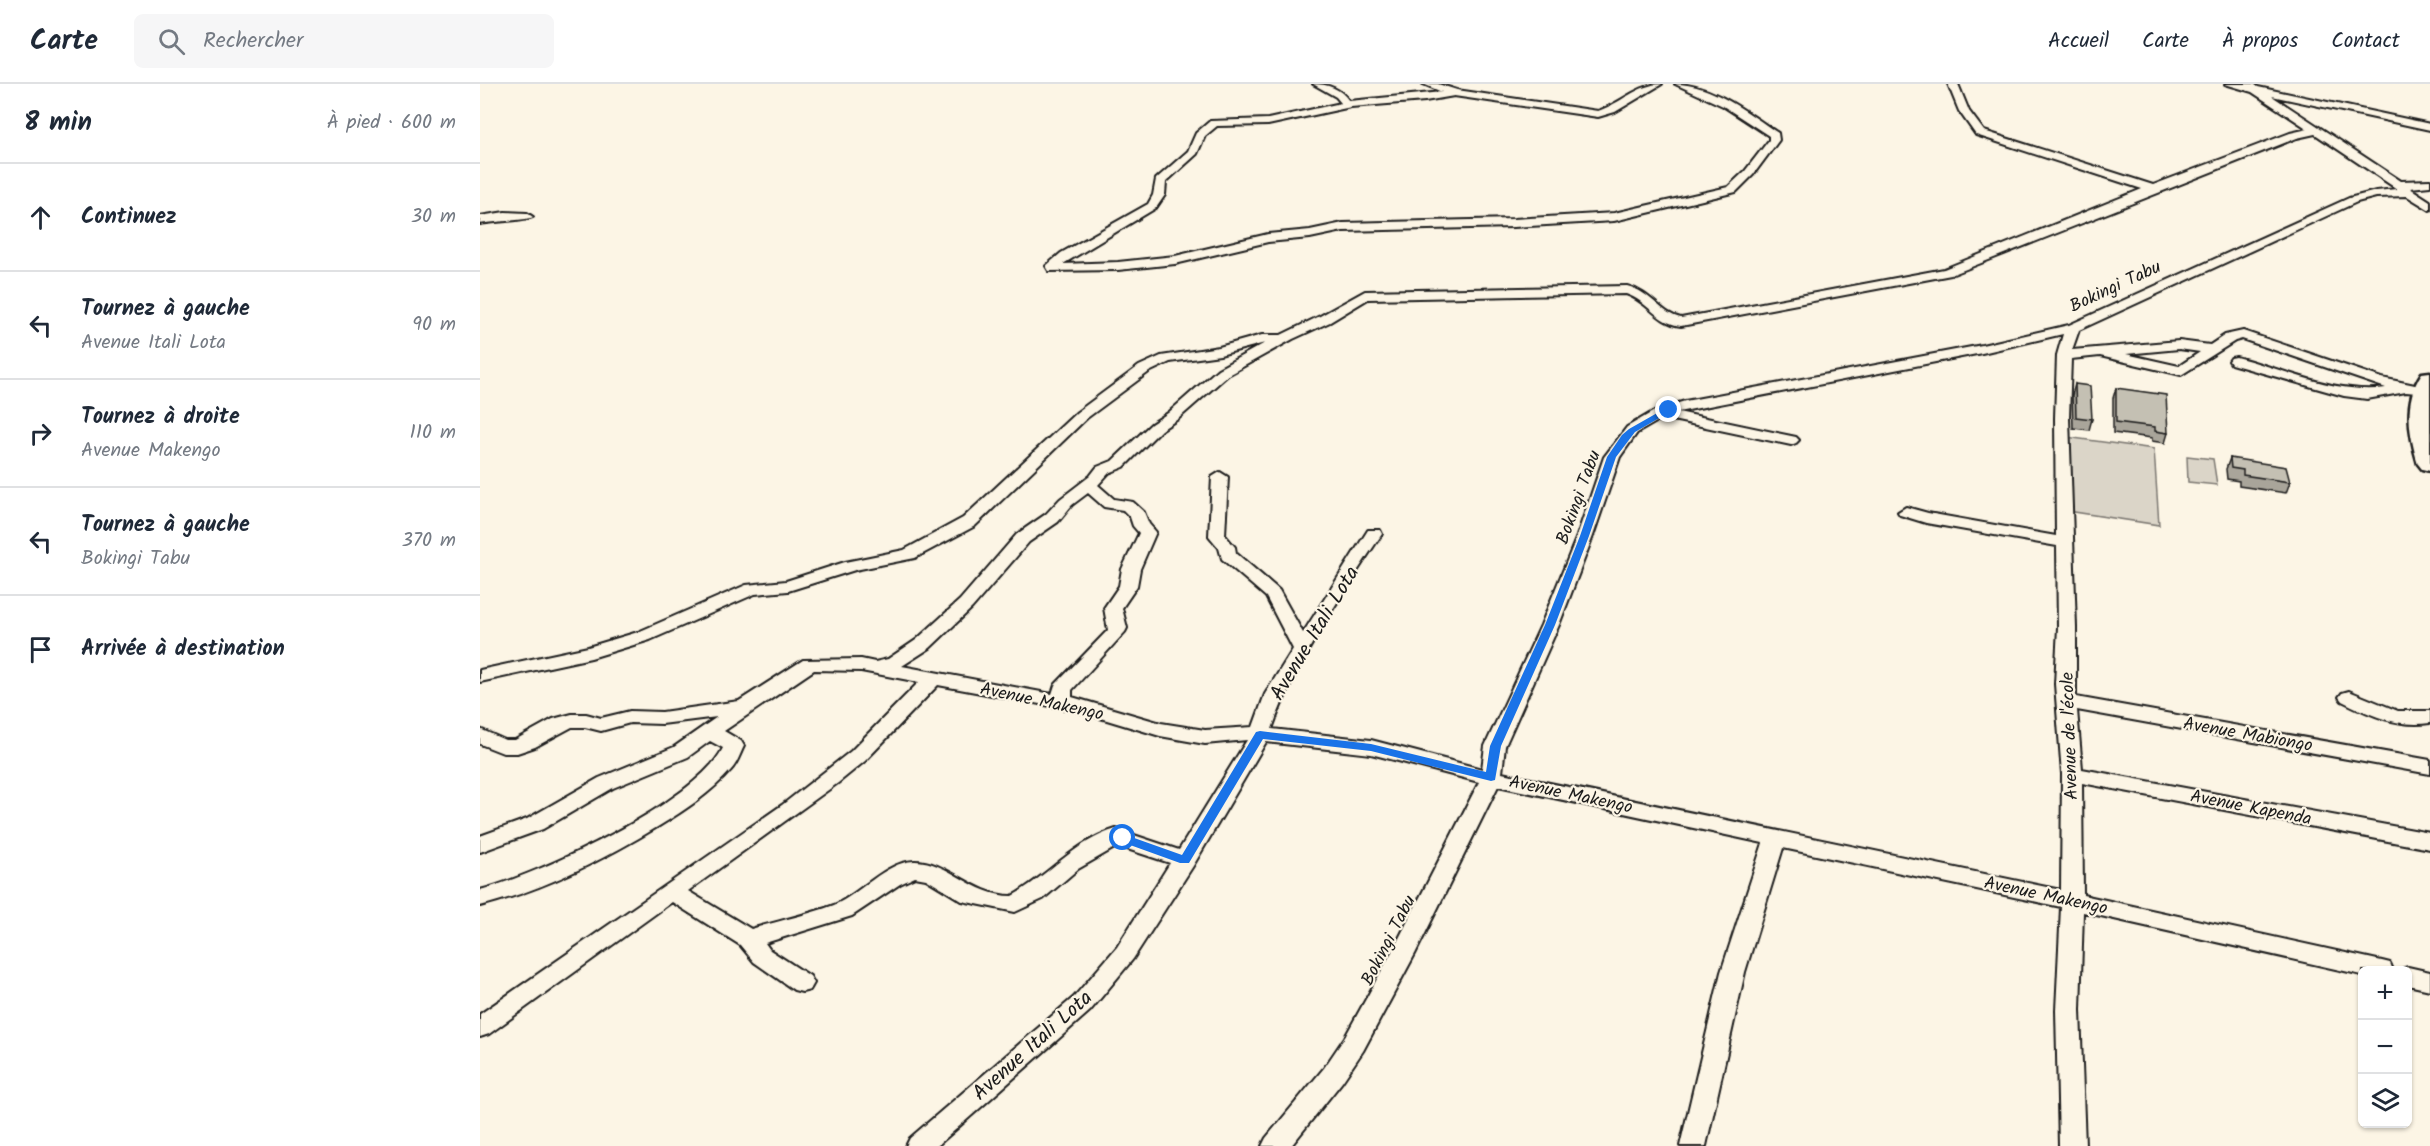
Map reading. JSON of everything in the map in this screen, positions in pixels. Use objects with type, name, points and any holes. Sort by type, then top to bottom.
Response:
[{"type":"highway","points":[[2423,390],[2420,435],[2430,464]]},
{"type":"street","points":[[1318,84],[1338,94],[1347,104]]},
{"type":"street","points":[[1428,84],[1456,93],[1598,114],[1611,110],[1657,84]]},
{"type":"street","points":[[1456,93],[1425,98],[1347,104],[1268,122],[1212,124],[1200,135],[1192,152],[1160,181],[1159,195],[1152,206],[1064,257],[1052,267],[1057,269],[1118,266],[1174,260],[1268,238],[1310,234],[1343,227],[1512,223],[1614,217],[1732,190],[1749,173],[1774,140],[1774,135],[1727,104],[1680,84]]},
{"type":"street","points":[[1953,84],[1964,111],[1980,133],[2153,189]]},
{"type":"street","points":[[2230,84],[2430,127]]},
{"type":"street","points":[[2251,87],[2430,206]]},
{"type":"street","points":[[878,667],[894,663],[923,644],[966,604],[1023,538],[1052,518],[1066,502],[1089,485],[1105,469],[1118,464],[1156,427],[1173,417],[1223,372],[1288,336],[1325,319],[1365,295],[1627,290],[1639,293],[1672,321],[1681,322],[1947,272],[2153,189],[2294,135],[2315,131]]},
{"type":"street","name":"Bokingi Tabu","points":[[1275,1146],[1333,1075],[1354,1044],[1403,954],[1491,777],[1495,746],[1550,625],[1585,536],[1612,457],[1632,430],[1661,413],[1707,401],[1982,349],[2073,328],[2353,200],[2430,183]]},
{"type":"street","points":[[480,220],[505,216],[527,217]]},
{"type":"street","name":"Avenue de l'école","points":[[2072,1146],[2068,1010],[2072,901],[2072,774],[2066,702],[2062,407],[2064,355],[2066,343],[2073,328]]},
{"type":"street","points":[[2101,352],[2178,372],[2234,336],[2243,335],[2370,379],[2423,390]]},
{"type":"street","points":[[480,676],[591,652],[644,636],[752,588],[788,586],[851,566],[909,554],[969,522],[1082,415],[1144,369],[1166,359],[1220,351],[1262,339],[1288,336]]},
{"type":"street","points":[[2064,355],[2179,345],[2213,350]]},
{"type":"street","points":[[2236,361],[2351,394],[2423,390]]},
{"type":"street","points":[[1661,413],[1791,441]]},
{"type":"street","points":[[1220,477],[1217,536],[1227,548],[1228,555],[1273,594],[1302,649]]},
{"type":"street","points":[[1062,702],[1062,689],[1115,635],[1118,628],[1113,608],[1128,586],[1131,569],[1148,532],[1141,526],[1137,514],[1127,505],[1110,504],[1089,485]]},
{"type":"street","points":[[1906,512],[1926,518],[2064,542]]},
{"type":"street","name":"Avenue Itali Lota","points":[[919,1146],[1082,1004],[1125,953],[1185,860],[1260,735],[1275,694],[1374,534]]},
{"type":"street","name":"Avenue Makengo","points":[[480,844],[535,824],[606,783],[681,752],[744,707],[812,664],[878,667],[1062,702],[1160,729],[1205,738],[1247,734],[1371,747],[1491,777],[2364,966]]},
{"type":"street","points":[[480,1027],[491,1011],[673,892],[789,810],[858,756],[933,679]]},
{"type":"street","points":[[2349,698],[2389,715],[2407,719],[2430,717]]},
{"type":"street","name":"Avenue Mabiongo","points":[[2066,702],[2430,767]]},
{"type":"street","points":[[480,736],[500,746],[512,747],[518,746],[551,727],[574,720],[591,721],[601,725],[630,717],[662,718],[744,707]]},
{"type":"street","points":[[480,898],[503,893],[589,855],[619,840],[677,804],[711,778],[728,762],[734,752],[734,746],[711,732]]},
{"type":"street","name":"Avenue Kapenda","points":[[2072,774],[2430,841]]},
{"type":"street","points":[[748,939],[844,910],[892,878],[913,869],[931,872],[970,895],[1007,904],[1024,901],[1070,863],[1116,837],[1185,860]]},
{"type":"street","points":[[1693,1146],[1733,972],[1776,837]]},
{"type":"street","points":[[673,892],[748,939],[762,956],[802,983]]},
{"type":"street","points":[[2412,977],[2430,981]]},
{"type":"shaded area","points":[[2066,437],[2154,449],[2159,525],[2068,511]]},
{"type":"shaded area","points":[[2187,456],[2213,459],[2217,485],[2188,482]]},
{"type":"building","points":[[2075,384],[2090,386],[2092,419],[2076,417]]},
{"type":"building","points":[[2116,388],[2166,395],[2168,433],[2155,431],[2155,427],[2116,422]]},
{"type":"building","points":[[2230,458],[2286,467],[2290,482],[2243,475],[2243,470],[2231,468]]},
{"type":"route","points":[[1123,838],[1185,860],[1260,735],[1371,747],[1491,777],[1495,746],[1550,625],[1585,536],[1612,457],[1632,430],[1669,410]]}]
